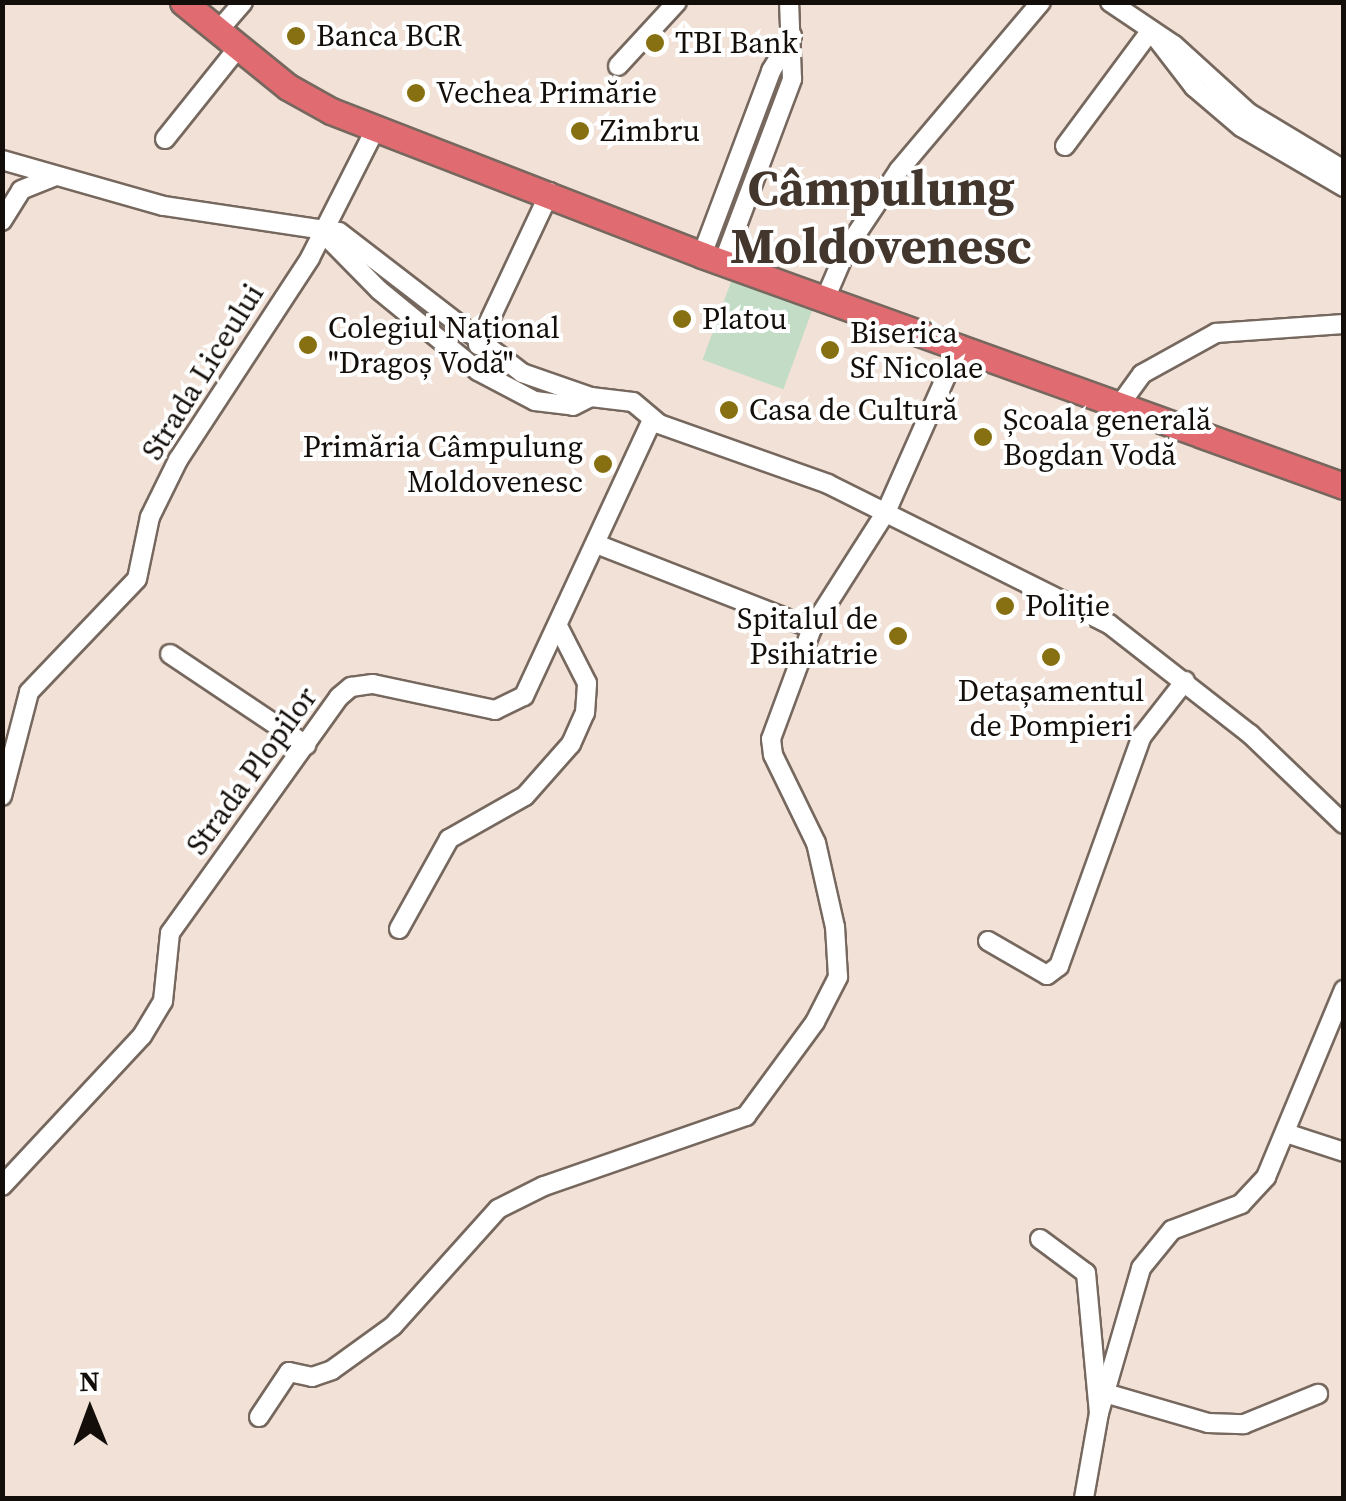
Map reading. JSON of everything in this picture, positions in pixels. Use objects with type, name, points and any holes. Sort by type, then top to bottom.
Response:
[{"type":"highway","points":[[183,2],[303,97],[376,128],[550,192],[713,259],[1344,486]]},
{"type":"street","points":[[218,31],[243,2]]},
{"type":"street","points":[[618,66],[677,2]]},
{"type":"street","points":[[713,259],[792,78],[789,2]]},
{"type":"street","points":[[826,297],[847,248],[900,170],[1041,2]]},
{"type":"street","points":[[1123,5],[1249,113],[1344,170]]},
{"type":"street","points":[[1065,146],[1151,30]]},
{"type":"street","points":[[1151,30],[1175,66],[1228,116],[1344,187]]},
{"type":"street","points":[[165,138],[238,48]]},
{"type":"street","name":"Strada Liceului","points":[[2,796],[29,692],[137,579],[150,516],[178,460],[324,232],[376,128]]},
{"type":"street","points":[[2,162],[174,208],[281,220],[346,235],[478,345],[536,380],[591,397],[633,402],[652,420],[773,462],[886,512],[1089,612],[1186,681],[1344,824]]},
{"type":"street","points":[[2,162],[13,199]]},
{"type":"street","points":[[2,220],[13,199],[28,184],[59,177]]},
{"type":"street","points":[[478,345],[550,192]]},
{"type":"street","points":[[324,232],[379,290],[490,378],[553,404],[574,406],[591,397]]},
{"type":"street","points":[[1121,403],[1142,374],[1216,333],[1344,324]]},
{"type":"street","points":[[259,1417],[289,1372],[312,1378],[332,1370],[393,1326],[498,1209],[544,1186],[746,1116],[777,1078],[838,977],[822,861],[770,748],[812,628],[886,512],[960,346]]},
{"type":"street","name":"Strada Plopilor","points":[[2,1186],[142,1036],[163,1001],[170,932],[339,697],[361,684],[480,710],[509,707],[533,686],[652,420]]},
{"type":"street","points":[[596,544],[812,628]]},
{"type":"street","points":[[399,928],[449,839],[525,796],[572,744],[585,712],[587,683],[558,626]]},
{"type":"street","points":[[170,654],[306,746]]},
{"type":"street","points":[[988,941],[1047,975],[1059,966],[1142,736],[1186,681]]},
{"type":"street","points":[[1084,1498],[1099,1413],[1140,1268],[1158,1241],[1240,1204],[1266,1177],[1344,990]]},
{"type":"street","points":[[1286,1134],[1344,1152]]},
{"type":"street","points":[[1040,1239],[1086,1274],[1099,1413]]},
{"type":"street","points":[[1105,1393],[1226,1424],[1279,1412],[1318,1394]]},
{"type":"green space","points":[[732,279],[813,308],[783,389],[703,360]]},
{"type":"place","name":"Banca BCR","points":[[296,36]]},
{"type":"place","name":"TBI Bank","points":[[655,43]]},
{"type":"place","name":"Vechea Primărie","points":[[416,93]]},
{"type":"place","name":"Zimbru","points":[[580,131]]},
{"type":"place","name":"Platou","points":[[682,319]]},
{"type":"place","name":"Colegiul Național \"Dragoș Vodă\"","points":[[308,345]]},
{"type":"place","name":"Biserica Sf Nicolae","points":[[830,350]]},
{"type":"place","name":"Casa de Cultură","points":[[729,410]]},
{"type":"place","name":"Școala generală Bogdan Vodă","points":[[983,437]]},
{"type":"place","name":"Primăria Câmpulung Moldovenesc","points":[[603,464]]},
{"type":"place","name":"Poliție","points":[[1005,606]]},
{"type":"place","name":"Spitalul de Psihiatrie","points":[[898,636]]},
{"type":"place","name":"Detașamentul de Pompieri","points":[[1051,657]]},
{"type":"district","name":"Câmpulung Moldovenesc","points":[[881,216]]}]
